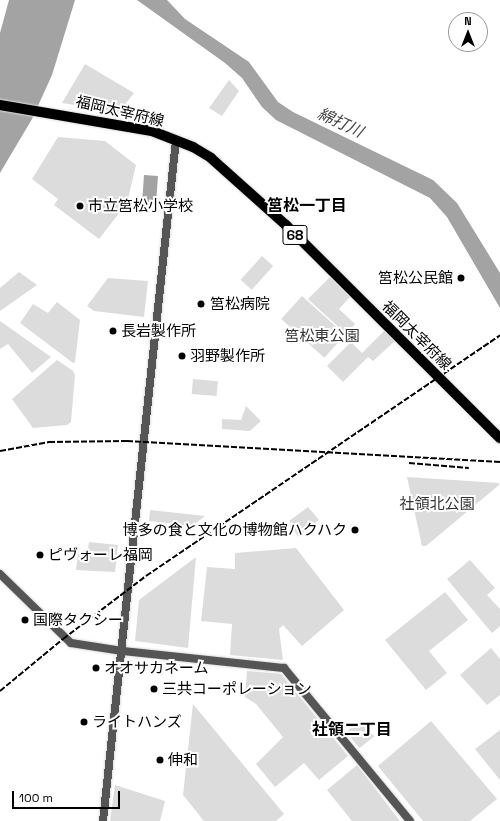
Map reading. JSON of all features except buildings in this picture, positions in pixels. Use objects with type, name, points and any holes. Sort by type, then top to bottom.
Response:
[{"type":"main road","name":"福岡太宰府線","points":[[0,105],[38,109],[152,131],[176,140],[211,158],[243,184],[500,438]]},
{"type":"street","points":[[103,821],[122,651],[147,399],[176,140]]},
{"type":"street","points":[[0,574],[71,643],[122,651],[284,668],[410,821]]},
{"type":"green space","points":[[85,64],[134,93],[119,112],[62,103]]},
{"type":"green space","points":[[229,80],[239,91],[222,116],[209,108]]},
{"type":"green space","points":[[58,137],[105,141],[136,165],[127,203],[99,239],[54,205],[58,199],[32,179]]},
{"type":"green space","points":[[262,256],[273,266],[252,290],[241,280]]},
{"type":"green space","points":[[19,272],[37,285],[0,311],[0,288]]},
{"type":"green space","points":[[330,277],[350,297],[339,309],[355,324],[346,334],[308,299]]},
{"type":"green space","points":[[108,278],[148,281],[144,317],[94,311],[87,306]]},
{"type":"green space","name":"筥松東公園","points":[[302,296],[345,335],[324,358],[281,319]]},
{"type":"green space","points":[[57,302],[80,320],[75,362],[73,363],[20,323],[33,304],[48,313]]},
{"type":"green space","points":[[0,321],[51,357],[32,373],[8,344],[0,349]]},
{"type":"green space","points":[[384,331],[395,341],[373,361],[368,357],[343,382],[327,366],[351,342],[362,353]]},
{"type":"green space","points":[[57,360],[73,371],[75,375],[71,422],[67,425],[33,428],[12,399]]},
{"type":"green space","points":[[193,379],[218,381],[217,396],[192,394]]},
{"type":"green space","points":[[246,406],[261,421],[250,431],[222,429],[222,419],[241,420]]},
{"type":"green space","name":"社領北公園","points":[[407,477],[499,483],[499,485],[426,546],[422,546]]},
{"type":"green space","points":[[308,507],[319,520],[298,537],[289,521]]},
{"type":"green space","points":[[150,510],[205,516],[192,526],[149,521]]},
{"type":"green space","points":[[89,542],[118,545],[115,572],[76,570],[78,554],[87,556]]},
{"type":"green space","points":[[296,548],[344,610],[302,646],[283,625],[279,629],[283,660],[230,655],[232,624],[201,621],[207,567],[235,569],[235,553]]},
{"type":"green space","points":[[196,557],[188,648],[135,641],[139,600]]},
{"type":"green space","points":[[470,560],[495,588],[487,595],[500,609],[500,626],[492,633],[447,579]]},
{"type":"green space","points":[[445,592],[468,620],[429,651],[447,673],[426,690],[385,640]]},
{"type":"green space","points":[[491,648],[500,659],[500,695],[487,705],[460,675]]},
{"type":"green space","points":[[247,671],[281,674],[348,756],[319,780],[304,763],[275,787],[256,764],[283,737],[256,704],[245,697]]},
{"type":"green space","points":[[193,704],[284,814],[276,821],[204,821],[183,795]]},
{"type":"green space","points":[[361,720],[374,736],[359,748],[346,732]]},
{"type":"green space","points":[[431,721],[497,799],[470,821],[423,821],[378,766]]},
{"type":"green space","points":[[500,730],[500,780],[475,749]]},
{"type":"green space","points":[[357,765],[400,821],[352,821],[327,790]]},
{"type":"green space","points":[[115,785],[165,801],[160,821],[110,821]]},
{"type":"shaded area","points":[[9,0],[75,0],[52,75],[32,119],[0,173],[0,33]]},
{"type":"shaded area","points":[[137,0],[167,0],[185,19],[249,62],[278,102],[293,112],[433,180],[457,203],[500,273],[500,308],[447,217],[430,198],[276,120],[262,107],[242,78],[225,63]]},
{"type":"shaded area","points":[[144,175],[158,176],[156,203],[142,202]]},
{"type":"railway","points":[[0,691],[63,639],[146,576],[500,335]]},
{"type":"railway","points":[[0,451],[49,442],[127,441],[500,462]]},
{"type":"railway","points":[[409,463],[469,468]]},
{"type":"place","name":"市立筥松小学校","points":[[80,206]]},
{"type":"place","name":"筥松公民館","points":[[461,278]]},
{"type":"place","name":"筥松病院","points":[[201,304]]},
{"type":"place","name":"長岩製作所","points":[[113,331]]},
{"type":"place","name":"羽野製作所","points":[[182,356]]},
{"type":"place","name":"博多の食と文化の博物館ハクハク","points":[[355,530]]},
{"type":"place","name":"ピヴォーレ福岡","points":[[40,555]]},
{"type":"place","name":"国際タクシー","points":[[25,620]]},
{"type":"place","name":"オオサカネーム","points":[[96,668]]},
{"type":"place","name":"三共コーポレーション","points":[[154,689]]},
{"type":"place","name":"ライトハンズ","points":[[84,722]]},
{"type":"place","name":"伸和","points":[[160,760]]},
{"type":"district","name":"筥松一丁目","points":[[307,206]]},
{"type":"district","name":"社領二丁目","points":[[352,730]]},
{"type":"water label","name":"綿打川","points":[[340,123]]}]
